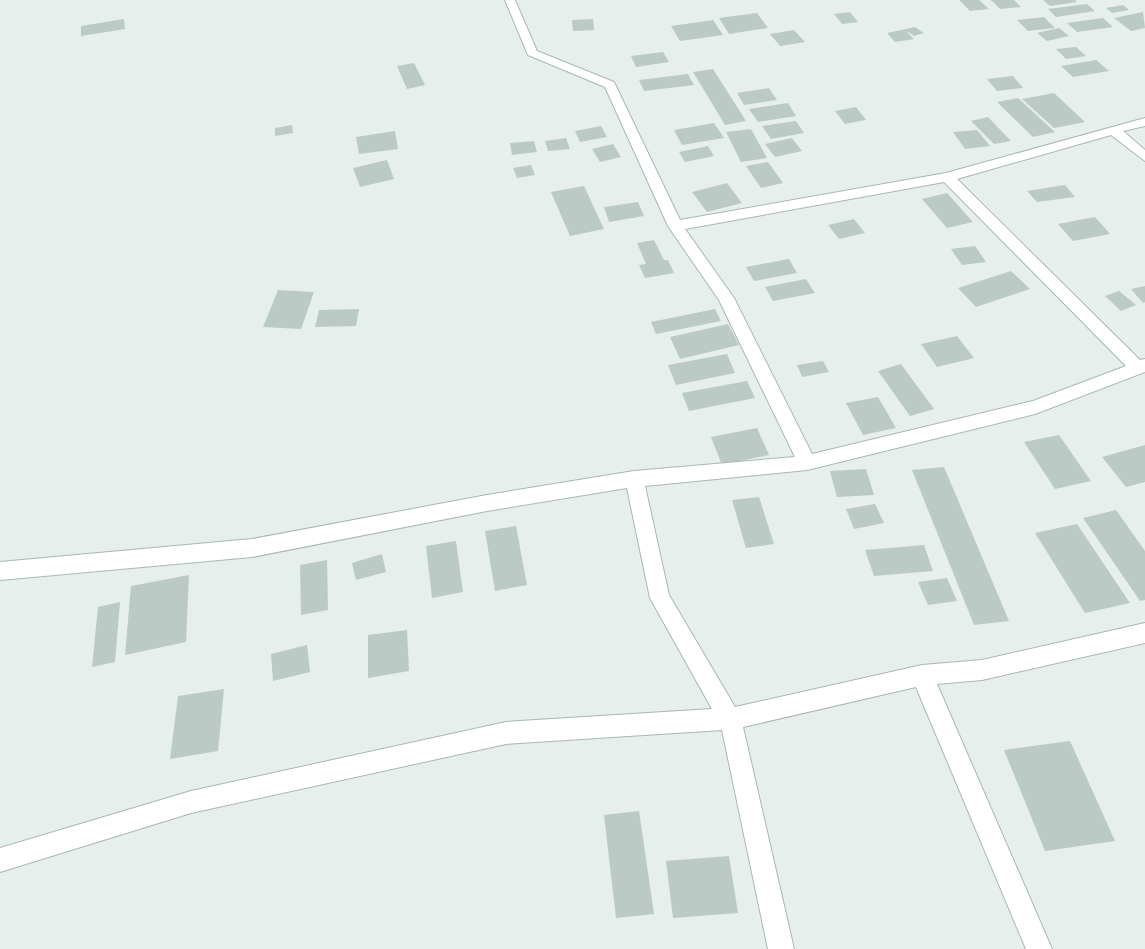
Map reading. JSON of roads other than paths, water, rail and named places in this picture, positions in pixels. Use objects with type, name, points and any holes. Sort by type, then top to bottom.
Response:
[{"type":"street","points":[[510,0],[532,53],[610,85],[675,226],[726,298],[807,463]]},
{"type":"street","points":[[675,226],[947,177],[1145,122]]},
{"type":"street","points":[[1113,130],[1145,156]]},
{"type":"street","points":[[0,571],[252,548],[487,503],[634,479],[807,463],[1035,407],[1142,366],[947,177]]},
{"type":"street","points":[[634,479],[660,598],[730,719],[781,949]]},
{"type":"street","points":[[0,860],[190,802],[506,734],[730,719],[922,675],[982,670],[1145,633]]},
{"type":"street","points":[[922,675],[1040,949]]}]
